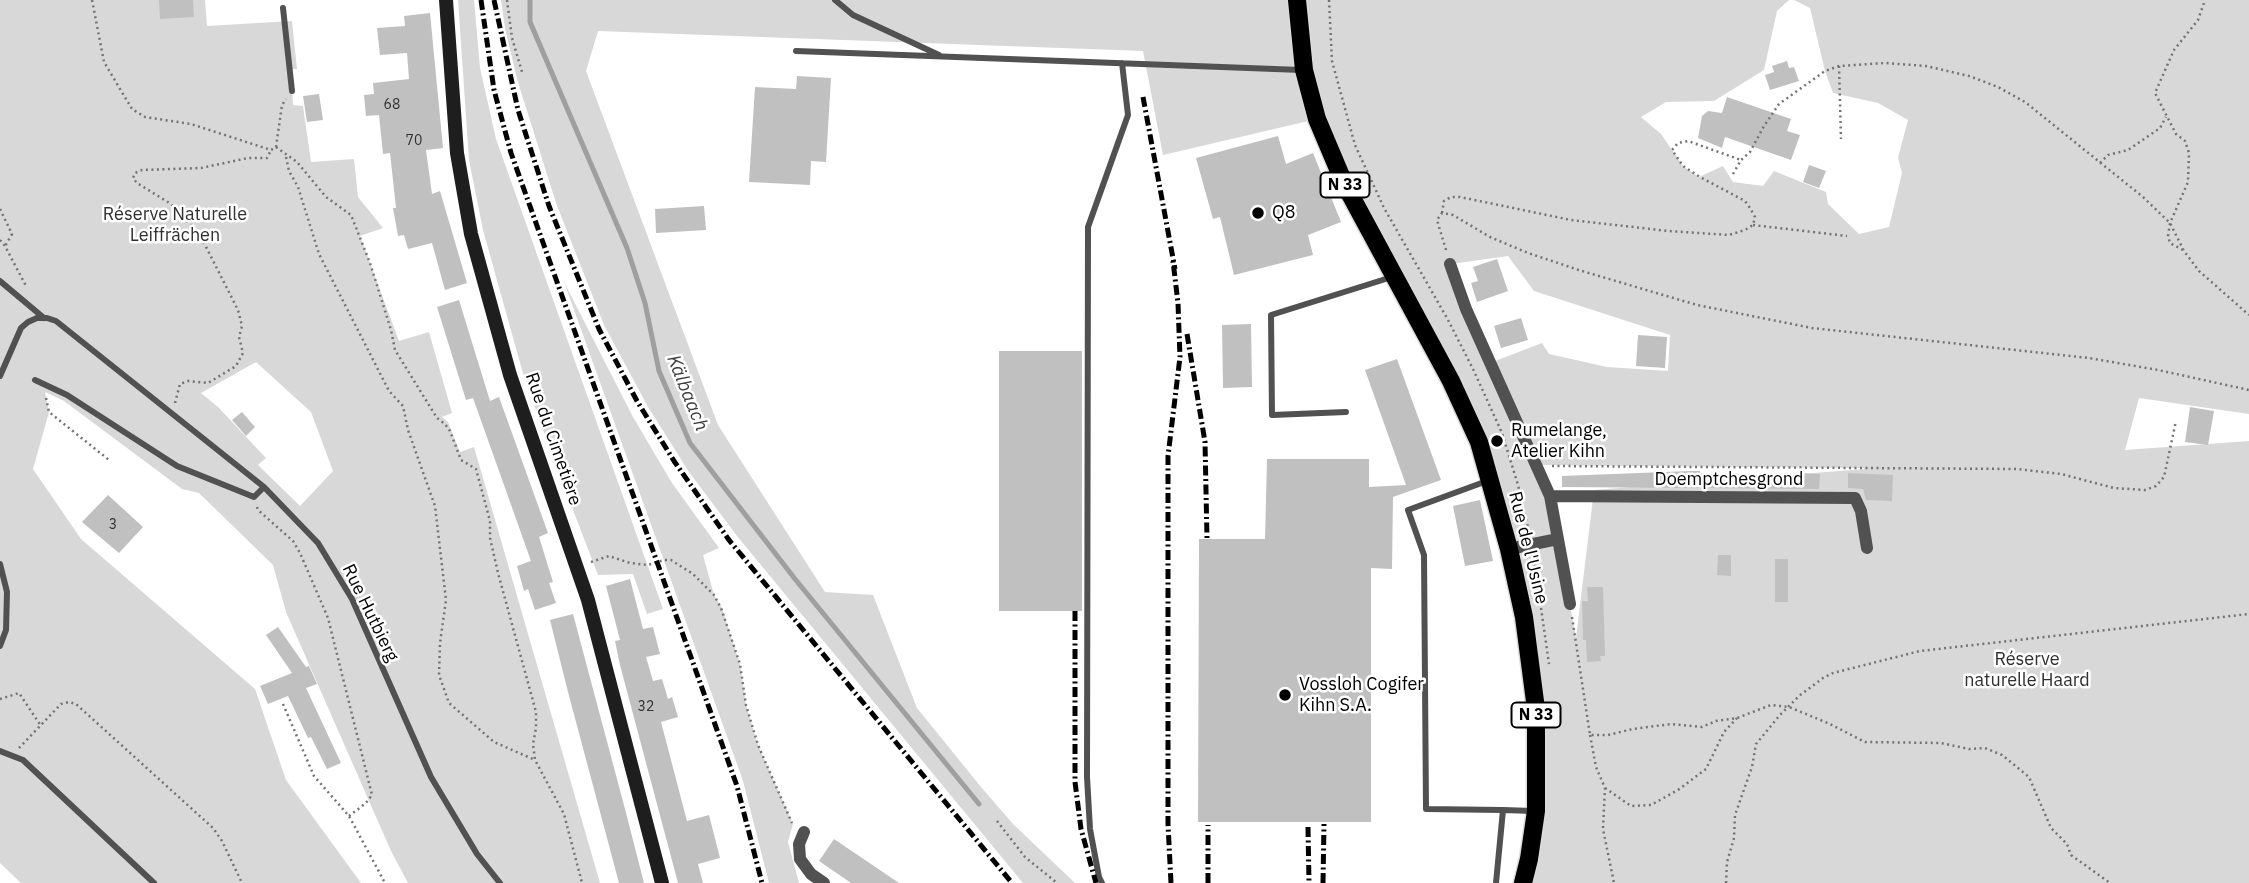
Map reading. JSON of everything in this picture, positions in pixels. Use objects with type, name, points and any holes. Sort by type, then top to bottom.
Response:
[{"type":"main road","name":"Rue du Cimetière","points":[[446,0],[457,153],[471,234],[510,375],[578,566],[662,883]]},
{"type":"main road","name":"N 33","points":[[1297,0],[1304,70]]},
{"type":"main road","name":"Rue de l'Usine","points":[[1304,70],[1317,119],[1344,183],[1451,380],[1479,442],[1509,549],[1524,617],[1536,709],[1535,811],[1523,883]]},
{"type":"street","points":[[1450,264],[1466,309],[1550,496],[1570,604]]},
{"type":"street","name":"Doemptchesgrond","points":[[1550,496],[1855,498],[1861,511],[1867,548]]},
{"type":"street","points":[[1509,549],[1558,539]]},
{"type":"street","points":[[804,832],[799,844],[800,859],[811,874],[824,883]]},
{"type":"lane","points":[[835,0],[853,15],[944,57]]},
{"type":"lane","points":[[283,8],[292,91]]},
{"type":"lane","points":[[796,51],[1304,70]]},
{"type":"lane","points":[[1102,883],[1090,830],[1087,777],[1088,227],[1128,115],[1122,63]]},
{"type":"lane","points":[[1346,412],[1272,415],[1271,314],[1394,276]]},
{"type":"lane","name":"Rue Hutbierg","points":[[0,281],[44,318],[56,321],[264,487],[318,544],[352,599],[431,777],[477,854],[500,883]]},
{"type":"lane","points":[[0,376],[22,328],[28,322],[44,318]]},
{"type":"lane","points":[[35,380],[67,395],[177,466],[254,497],[264,487]]},
{"type":"lane","points":[[1490,480],[1408,510],[1424,555],[1426,809],[1535,811]]},
{"type":"lane","points":[[0,564],[7,592],[6,630],[0,646]]},
{"type":"lane","points":[[0,751],[23,760],[154,883]]},
{"type":"lane","points":[[1496,883],[1503,810]]},
{"type":"path","points":[[92,0],[104,62],[132,109],[145,117],[191,124],[271,150]]},
{"type":"path","points":[[507,0],[512,38],[522,72]]},
{"type":"path","points":[[1329,0],[1332,61],[1355,145],[1384,208],[1473,369],[1502,433],[1518,485],[1531,543]]},
{"type":"path","points":[[2183,251],[2169,243],[2168,236],[2170,223],[2189,182],[2189,153],[2185,141],[2176,134],[2155,93],[2174,50],[2198,20],[2205,0]]},
{"type":"path","points":[[1733,174],[1741,160],[1750,152],[1779,104],[1825,71],[1839,66],[1885,62],[1926,65],[1969,76],[1998,87],[2025,102],[2158,210],[2170,223],[2183,251],[2199,271],[2249,315]]},
{"type":"path","points":[[1839,66],[1840,139]]},
{"type":"path","points":[[276,147],[282,105],[292,91]]},
{"type":"path","points":[[2100,163],[2108,155],[2128,150],[2160,128],[2166,117]]},
{"type":"path","points":[[1450,264],[1437,220],[1442,213],[1444,201],[1451,197],[1571,220],[1668,231],[1729,235],[1745,230],[1752,225],[1755,217],[1745,201],[1684,166],[1672,150],[1678,143],[1688,141],[1741,160]]},
{"type":"path","points":[[169,411],[177,401],[180,384],[188,381],[208,383],[236,366],[243,353],[239,337],[242,326],[238,310],[200,235],[171,204],[137,183],[133,178],[135,173],[142,170],[201,167],[248,158],[267,158],[276,147]]},
{"type":"path","points":[[276,147],[297,162],[326,197],[351,215],[370,263],[391,330],[394,350],[437,418],[450,431],[461,460],[476,469],[490,521],[490,538],[498,573],[536,712],[533,744],[535,760],[564,814],[582,883]]},
{"type":"path","points":[[286,155],[289,171],[298,187],[319,254],[389,391],[402,406],[435,506],[446,600],[439,675],[449,703],[494,742],[535,760]]},
{"type":"path","points":[[0,209],[12,234],[5,246]]},
{"type":"path","points":[[1442,213],[1453,215],[1490,237],[1539,256],[1697,305],[1812,328],[2089,358],[2249,390]]},
{"type":"path","points":[[1752,225],[1847,236]]},
{"type":"path","points":[[0,240],[24,278],[28,291],[27,303]]},
{"type":"path","points":[[42,384],[49,412],[109,460]]},
{"type":"path","points":[[1536,466],[2017,470],[2061,474],[2114,488],[2145,490],[2156,486],[2164,477],[2176,421]]},
{"type":"path","points":[[254,497],[258,510],[293,541],[328,618],[372,794],[366,803],[349,816]]},
{"type":"path","points":[[578,566],[609,556],[648,565],[664,560],[679,563],[714,595],[722,608],[740,664],[746,705],[758,745],[793,824],[804,832]]},
{"type":"path","points":[[1570,604],[1596,767],[1605,788],[1603,830],[1614,883]]},
{"type":"path","points":[[1726,883],[1727,862],[1734,838],[1735,814],[1752,767],[1756,744],[1789,706],[1823,678],[1920,650],[2249,614]]},
{"type":"path","points":[[0,699],[19,693],[40,726]]},
{"type":"path","points":[[12,755],[61,704],[76,704],[213,828],[242,883]]},
{"type":"path","points":[[283,704],[314,776],[349,816],[385,883]]},
{"type":"path","points":[[1590,735],[1608,736],[1633,729],[1671,724],[1702,727],[1771,705],[1789,706],[1865,743],[1941,743],[1969,749],[1985,748],[2002,755],[2029,777],[2051,828],[2067,844],[2071,855],[2110,883]]},
{"type":"path","points":[[1605,788],[1631,806],[1651,805],[1678,790],[1706,769],[1724,732],[1737,718]]},
{"type":"path","points":[[996,821],[1026,857],[1057,883]]},
{"type":"green space","name":"Réserve Naturelle Leiffrächen","points":[[0,0],[205,0],[207,26],[292,21],[297,69],[291,69],[293,105],[303,106],[311,162],[354,159],[358,197],[383,228],[360,236],[399,341],[429,332],[452,413],[442,417],[448,422],[460,452],[474,447],[600,883],[408,883],[391,851],[286,612],[273,565],[199,493],[182,489],[64,401],[45,392],[49,412],[33,469],[81,539],[255,689],[286,780],[361,883],[21,883],[0,863]],"holes":[[[256,362],[311,412],[333,471],[300,506],[258,465],[266,458],[218,407],[201,393]]]},
{"type":"green space","points":[[458,0],[474,0],[480,68],[496,139],[663,609],[647,614],[633,574],[598,575],[522,370],[483,230],[469,160]]},
{"type":"green space","name":"Réserve naturelle Haard","points":[[501,0],[1789,0],[1777,11],[1764,70],[1714,101],[1666,102],[1641,117],[1661,134],[1683,166],[1699,177],[1723,166],[1733,182],[1763,186],[1774,171],[1826,192],[1828,204],[1859,234],[1889,227],[1902,173],[1898,158],[1908,120],[1878,103],[1833,93],[1810,8],[1794,0],[2249,0],[2249,414],[2139,398],[2125,450],[2249,441],[2249,883],[1523,883],[1536,709],[1479,442],[1317,119],[1163,155],[1143,51],[598,31],[586,71],[718,425],[825,592],[873,595],[917,708],[1013,824],[1075,883],[1023,883],[737,536],[689,472],[648,407],[604,325],[556,203],[517,79]],"holes":[[[1508,256],[1534,291],[1670,335],[1668,371],[1607,367],[1549,354],[1542,343],[1490,363],[1451,264]],[[1536,465],[1864,468],[1865,469],[1594,490],[1576,638],[1550,496]]]},
{"type":"green space","points":[[564,282],[633,417],[672,483],[719,548],[703,555],[714,595],[722,608],[740,664],[746,705],[758,745],[793,824],[788,842],[799,883],[769,883],[743,781]]},
{"type":"building","points":[[159,0],[193,0],[194,17],[160,19]]},
{"type":"building","points":[[430,13],[443,148],[426,150],[432,194],[440,191],[467,283],[445,290],[432,243],[408,249],[404,235],[398,236],[393,208],[396,208],[390,153],[383,154],[379,115],[366,116],[364,95],[374,94],[373,83],[409,79],[407,53],[380,55],[377,28],[405,26],[404,16]]},
{"type":"building","points":[[1787,61],[1789,68],[1794,67],[1799,81],[1770,90],[1765,75],[1774,72],[1772,66]]},
{"type":"building","points":[[797,76],[831,78],[826,162],[811,161],[810,185],[749,182],[755,87],[796,89]]},
{"type":"building","points":[[319,94],[323,120],[307,122],[303,96]]},
{"type":"building","points":[[1727,97],[1791,119],[1787,131],[1800,135],[1791,160],[1725,137],[1722,148],[1698,138],[1702,116],[1708,111],[1722,113]]},
{"type":"building","points":[[1278,136],[1286,164],[1313,153],[1341,222],[1308,235],[1313,255],[1234,275],[1220,217],[1213,219],[1196,158]]},
{"type":"building","points":[[1809,165],[1826,171],[1819,188],[1803,182]]},
{"type":"building","points":[[704,206],[706,230],[656,233],[655,209]]},
{"type":"building","points":[[1497,259],[1508,291],[1477,302],[1471,283],[1478,281],[1473,267]]},
{"type":"building","points":[[459,300],[490,401],[499,397],[548,533],[539,537],[553,582],[549,583],[556,603],[535,610],[528,589],[524,591],[517,566],[531,561],[473,398],[466,400],[437,307]]},
{"type":"building","points":[[1521,318],[1528,340],[1501,348],[1494,326]]},
{"type":"building","points":[[1251,324],[1252,387],[1223,388],[1222,325]]},
{"type":"building","points":[[1638,335],[1667,337],[1665,368],[1636,366]]},
{"type":"building","points":[[999,351],[1082,351],[1082,611],[999,611]]},
{"type":"building","name":"Vossloh Cogifer Kihn S.A.","points":[[1397,359],[1441,480],[1393,497],[1392,569],[1371,568],[1371,822],[1198,822],[1199,539],[1265,539],[1267,459],[1369,459],[1369,487],[1406,485],[1365,370]]},
{"type":"building","points":[[2190,407],[2214,411],[2208,445],[2185,442]]},
{"type":"building","points":[[242,412],[255,427],[246,436],[232,420]]},
{"type":"building","points":[[1700,471],[1820,474],[1819,489],[1562,487],[1562,476]]},
{"type":"building","points":[[1848,473],[1893,475],[1892,501],[1866,500],[1863,489],[1848,488]]},
{"type":"building","points":[[108,495],[143,527],[119,553],[82,522]]},
{"type":"building","points":[[1480,500],[1493,561],[1465,566],[1453,506]]},
{"type":"building","points":[[1718,555],[1731,555],[1731,576],[1717,575]]},
{"type":"building","points":[[1775,559],[1788,559],[1788,602],[1775,602]]},
{"type":"building","points":[[630,579],[643,629],[653,627],[660,654],[646,657],[653,681],[662,679],[668,699],[672,697],[678,717],[661,722],[687,821],[709,815],[720,858],[698,864],[703,883],[678,883],[620,665],[615,641],[620,640],[606,586]]},
{"type":"building","points":[[1587,587],[1603,587],[1605,656],[1600,656],[1601,661],[1587,662],[1586,640],[1583,640],[1582,601],[1588,601]]},
{"type":"building","points":[[573,614],[644,883],[619,883],[568,692],[550,620]]},
{"type":"building","points":[[278,627],[306,667],[309,666],[317,684],[306,688],[341,763],[327,769],[311,737],[308,738],[288,696],[268,704],[260,686],[292,673],[266,635]]},
{"type":"building","points":[[834,839],[899,883],[851,883],[819,861]]},
{"type":"waterway","name":"Kälbaach","points":[[530,0],[530,22],[627,248],[645,303],[659,371],[690,443],[795,579],[979,804]]},
{"type":"railway","points":[[481,0],[494,90],[511,153],[737,786],[762,883]]},
{"type":"railway","points":[[494,0],[518,110],[549,206],[599,329],[637,401],[674,461],[729,540],[1012,883]]},
{"type":"railway","points":[[1143,97],[1175,269]]},
{"type":"railway","points":[[1171,883],[1168,824],[1168,456],[1180,357],[1173,261]]},
{"type":"railway","points":[[1187,334],[1205,442],[1207,539]]},
{"type":"railway","points":[[1075,611],[1075,782],[1081,829],[1096,883]]},
{"type":"railway","points":[[1323,883],[1324,824]]},
{"type":"railway","points":[[1208,825],[1208,883]]},
{"type":"railway","points":[[1308,827],[1309,883]]},
{"type":"place","name":"Q8","points":[[1258,213]]},
{"type":"place","name":"Rumelange, Atelier Kihn","points":[[1497,441]]},
{"type":"place","name":"Vossloh Cogifer Kihn S.A.","points":[[1285,695]]}]
